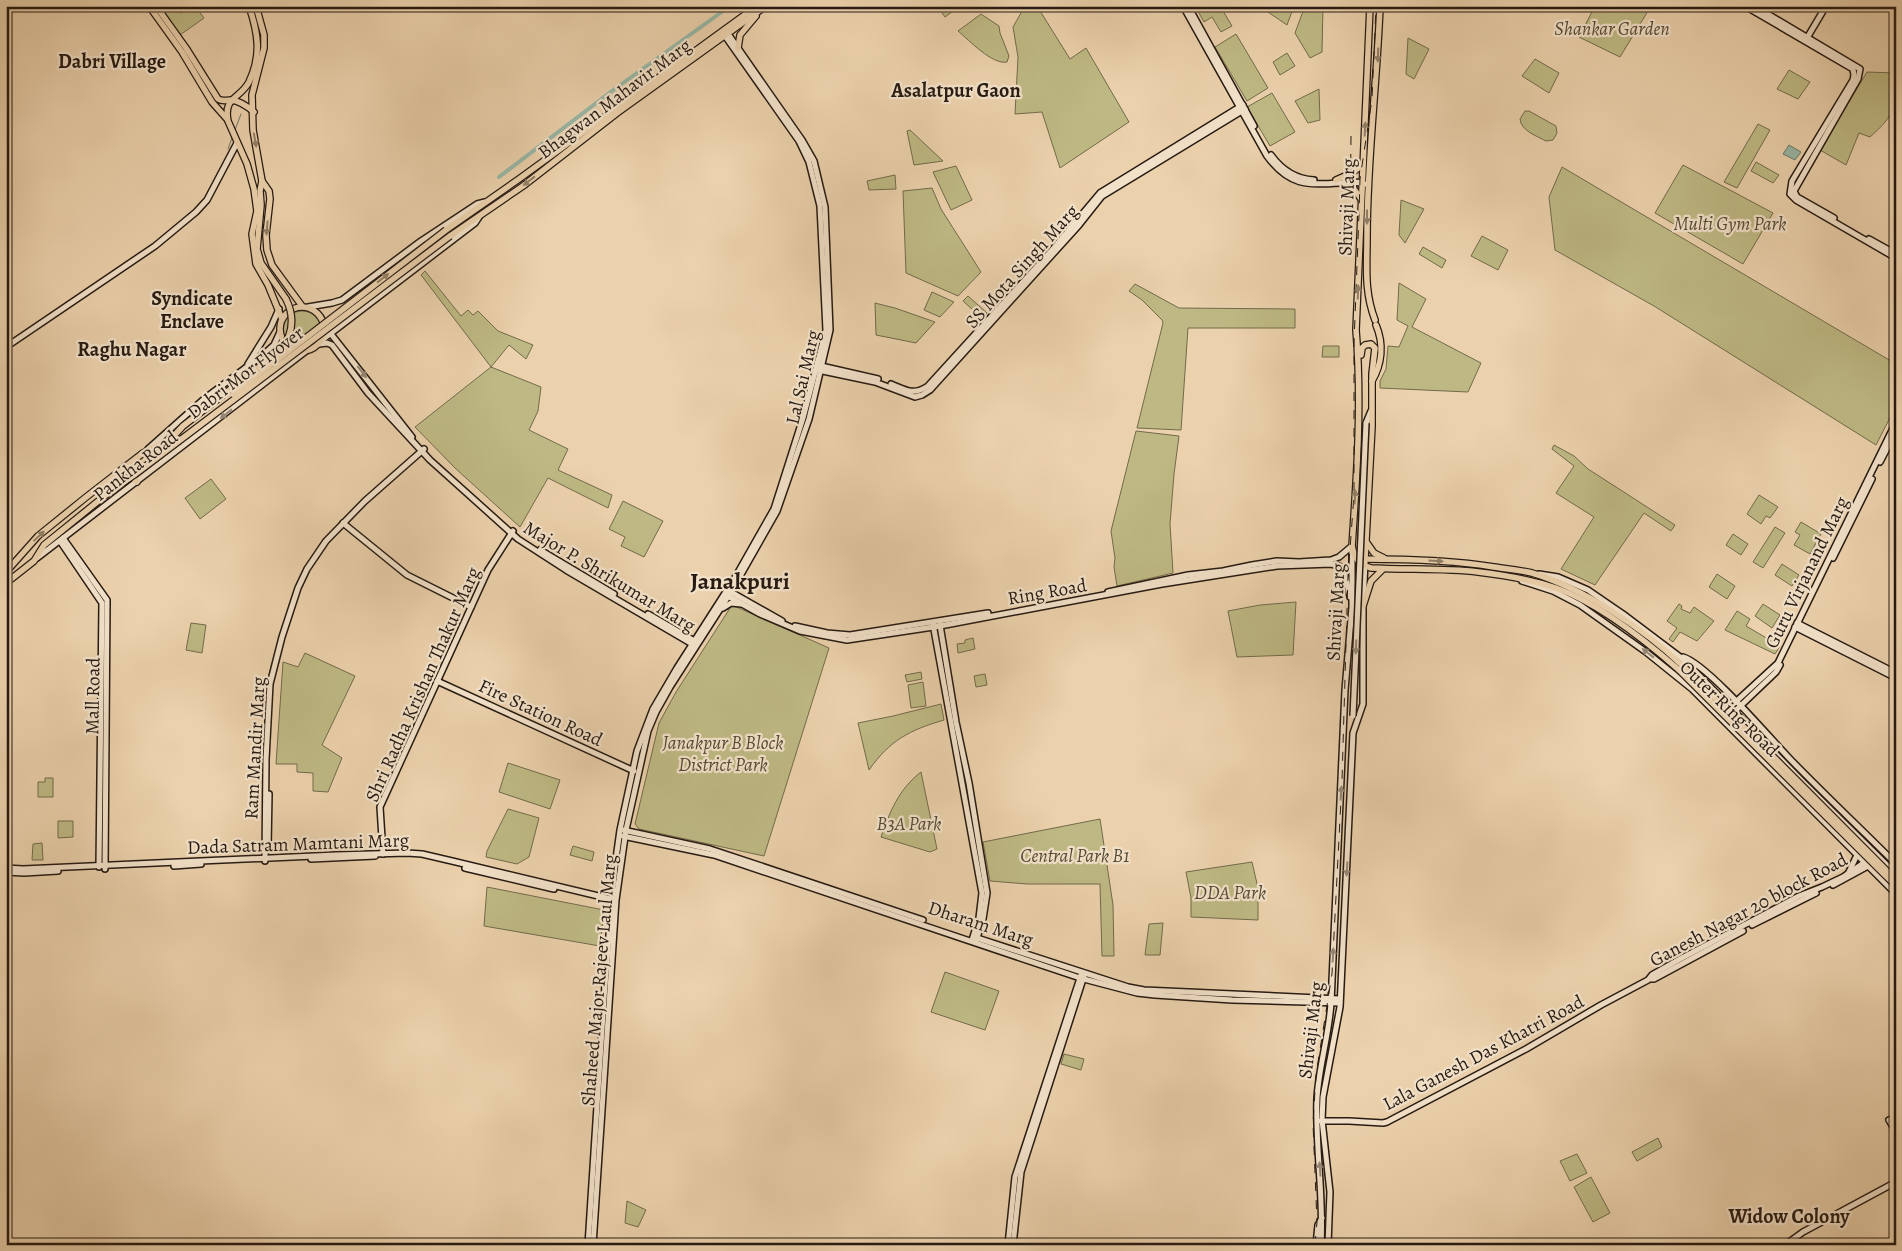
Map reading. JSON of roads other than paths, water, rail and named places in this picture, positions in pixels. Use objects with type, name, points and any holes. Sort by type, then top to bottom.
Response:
[{"type":"main road","points":[[149,6],[182,52],[212,102],[229,123]]},
{"type":"main road","points":[[156,6],[218,99],[221,101],[231,100],[247,106],[254,112]]},
{"type":"main road","points":[[249,6],[258,36],[258,50],[248,83],[231,100],[226,113],[250,174],[257,211],[252,234],[256,264],[279,309],[282,319],[280,332],[283,340],[289,347],[297,351],[306,351],[313,349],[320,342],[325,331],[324,322],[319,314],[305,307],[272,265],[267,250],[266,235],[270,200],[269,191],[262,181]]},
{"type":"main road","points":[[125,466],[136,478],[182,426],[281,350],[290,332],[292,318],[289,305],[261,263],[257,249],[262,181],[254,130],[252,95],[264,48],[262,27],[256,6]]},
{"type":"main road","name":"Shivaji Marg","points":[[1365,559],[1371,383],[1378,368],[1381,352],[1381,341],[1366,291],[1363,164],[1370,6]]},
{"type":"main road","name":"Shivaji Marg","points":[[1352,546],[1358,377],[1356,330],[1361,199],[1378,63],[1380,6]]},
{"type":"main road","points":[[736,48],[740,34],[762,7]]},
{"type":"main road","name":"Bhagwan Mahavir Marg","points":[[487,202],[762,7]]},
{"type":"main road","name":"Bhagwan Mahavir Marg","points":[[480,214],[523,186],[725,32]]},
{"type":"main road","points":[[246,162],[258,156]]},
{"type":"main road","points":[[1336,180],[1352,173],[1363,164]]},
{"type":"main road","points":[[1346,182],[1352,186],[1361,199]]},
{"type":"main road","name":"Dabri Mor Flyover","points":[[144,453],[192,425],[446,230],[487,202]]},
{"type":"main road","name":"Dabri Mor Flyover","points":[[34,561],[44,545],[112,490],[136,478],[480,214]]},
{"type":"main road","points":[[282,319],[291,310],[305,307]]},
{"type":"main road","points":[[1358,377],[1362,348],[1366,344],[1371,344],[1376,350],[1371,383]]},
{"type":"main road","name":"Pankha Road","points":[[6,572],[38,536],[144,453]]},
{"type":"main road","points":[[1353,527],[1360,534],[1366,528]]},
{"type":"main road","points":[[1366,541],[1374,553],[1387,559]]},
{"type":"main road","points":[[1352,546],[1357,562],[1364,566]]},
{"type":"main road","name":"Outer Ring Road","points":[[1365,559],[1470,563],[1532,573],[1584,595],[1650,638],[1896,877]]},
{"type":"main road","name":"Pankha Road","points":[[6,583],[34,561]]},
{"type":"main road","name":"Outer Ring Road","points":[[1364,566],[1383,569],[1478,572],[1556,588],[1580,599],[1681,668],[1896,886]]},
{"type":"main road","points":[[1363,606],[1372,580],[1383,569]]},
{"type":"street","points":[[1183,6],[1271,156],[1287,172],[1303,179],[1364,182]]},
{"type":"street","points":[[1188,6],[1267,156],[1286,176],[1301,183],[1364,182]]},
{"type":"street","points":[[1745,6],[1859,67],[1860,73],[1794,193],[1799,198],[1896,254]]},
{"type":"street","points":[[1754,6],[1850,67],[1854,74],[1792,182],[1790,194],[1796,200],[1896,258]]},
{"type":"street","points":[[1806,39],[1826,6]]},
{"type":"street","name":"Lal Sai Marg","points":[[696,644],[720,610],[728,593],[740,578],[767,531],[784,495],[809,419],[826,330],[823,240],[817,189],[809,157],[802,140],[725,32]]},
{"type":"street","points":[[714,42],[725,43],[736,48]]},
{"type":"street","name":"SS Mota Singh Marg","points":[[819,368],[866,375],[913,392],[919,392],[928,386],[1079,225],[1102,196],[1242,108]]},
{"type":"street","points":[[6,347],[156,246],[196,212],[207,200],[237,142]]},
{"type":"street","points":[[305,307],[342,300],[350,292],[421,241],[476,204],[487,202]]},
{"type":"street","points":[[320,342],[475,223],[480,214]]},
{"type":"street","points":[[350,292],[361,297],[364,308]]},
{"type":"street","points":[[248,366],[271,327],[279,309]]},
{"type":"street","points":[[144,453],[204,399],[274,345],[280,332]]},
{"type":"street","name":"Major P. Shrikumar Marg","points":[[331,334],[424,451]]},
{"type":"street","name":"Major P. Shrikumar Marg","points":[[320,342],[332,345],[368,393],[461,489],[512,532],[544,557],[696,644]]},
{"type":"street","name":"Pankha Road","points":[[34,561],[136,478],[264,385],[306,351]]},
{"type":"street","points":[[248,366],[264,385]]},
{"type":"street","name":"Lal Sai Marg","points":[[696,644],[728,593],[774,509],[819,368]]},
{"type":"street","points":[[1352,733],[1366,423],[1371,411]]},
{"type":"street","name":"Guru Virjanand Marg","points":[[1720,717],[1776,672],[1896,422]]},
{"type":"street","name":"Guru Virjanand Marg","points":[[1798,626],[1896,431]]},
{"type":"street","name":"Ram Mandir Marg","points":[[266,860],[269,696],[274,667],[298,588],[326,540],[424,451]]},
{"type":"street","points":[[344,524],[407,575],[471,606]]},
{"type":"street","name":"Shri Radha Krishan Thakur Marg","points":[[383,854],[380,807],[489,568],[512,532]]},
{"type":"street","name":"Mall Road","points":[[62,539],[102,603],[102,867]]},
{"type":"street","name":"Ring Road","points":[[728,593],[785,624],[827,634],[850,636],[937,625],[1188,575],[1223,571],[1276,561],[1331,562],[1352,546]]},
{"type":"street","name":"Shivaji Marg","points":[[1323,1218],[1320,1074],[1330,1028],[1346,690],[1352,607],[1352,546]]},
{"type":"street","name":"Shivaji Marg","points":[[1328,1245],[1330,1192],[1320,1121],[1325,1080],[1340,1001],[1352,733],[1363,704],[1365,559]]},
{"type":"street","points":[[1331,562],[1344,569],[1352,607],[1357,612],[1363,606]]},
{"type":"street","name":"Outer Ring Road","points":[[1532,573],[1558,577],[1588,590],[1680,657],[1896,877]]},
{"type":"street","points":[[740,578],[739,593],[746,604]]},
{"type":"street","name":"Outer Ring Road","points":[[1517,580],[1553,591],[1580,605],[1646,652],[1699,696],[1896,894]]},
{"type":"street","points":[[720,610],[731,604],[746,604]]},
{"type":"street","points":[[937,625],[969,784],[987,893],[986,908],[974,939]]},
{"type":"street","points":[[1798,626],[1896,673]]},
{"type":"street","points":[[1798,626],[1896,678]]},
{"type":"street","name":"Shaheed Major Rajeev Laul Marg","points":[[588,1245],[614,901],[623,833],[644,735],[696,644]]},
{"type":"street","points":[[1680,657],[1694,662],[1738,704],[1896,864]]},
{"type":"street","name":"Fire Station Road","points":[[437,681],[635,772]]},
{"type":"street","points":[[1699,696],[1709,685]]},
{"type":"street","name":"Guru Virjanand Marg","points":[[1724,722],[1732,709]]},
{"type":"street","name":"Dharam Marg","points":[[623,833],[710,849],[748,864],[1137,993],[1232,1000],[1340,1001]]},
{"type":"street","points":[[1847,844],[1856,835]]},
{"type":"street","points":[[1338,850],[1348,850]]},
{"type":"street","name":"Dada Satram Mamtani Marg","points":[[6,870],[24,873],[102,867],[383,854],[421,857],[614,901]]},
{"type":"street","points":[[1848,874],[1857,855]]},
{"type":"street","name":"Ganesh Nagar 20 block Road","points":[[1651,978],[1652,975],[1680,959],[1800,896],[1822,888],[1867,864]]},
{"type":"street","name":"Ganesh Nagar 20 block Road","points":[[1651,978],[1654,979],[1791,905],[1841,882],[1867,864]]},
{"type":"street","points":[[1878,875],[1887,866]]},
{"type":"street","points":[[1888,886],[1896,877]]},
{"type":"street","name":"Shaheed Major Rajeev Laul Marg","points":[[593,1245],[614,901]]},
{"type":"street","points":[[1013,1245],[1019,1179],[1036,1118],[1082,975]]},
{"type":"street","name":"Lala Ganesh Das Khatri Road","points":[[1320,1121],[1387,1122],[1526,1049],[1651,978]]},
{"type":"street","points":[[1896,1117],[1889,1120],[1896,1132]]},
{"type":"street","points":[[1008,1245],[1014,1177],[1036,1118]]},
{"type":"street","points":[[1785,1245],[1803,1232],[1896,1182]]},
{"type":"street","points":[[1321,1245],[1323,1218]]},
{"type":"street","points":[[1316,1245],[1318,1225],[1323,1218]]},
{"type":"waterway","points":[[499,177],[612,91],[730,6]]},
{"type":"waterway","points":[[235,130],[241,114]]},
{"type":"waterway","points":[[228,149],[232,138]]},
{"type":"railway","points":[[1315,1245],[1317,1222],[1313,1123],[1316,1075],[1332,974],[1342,780],[1348,576],[1354,495],[1354,343],[1360,179],[1372,99],[1376,6]]},
{"type":"railway","points":[[1351,136],[1350,227],[1352,253]]},
{"type":"district","name":"Dabri Village","points":[[112,61]]},
{"type":"district","name":"Asalatpur Gaon","points":[[956,90]]},
{"type":"district","name":"Syndicate Enclave","points":[[192,310]]},
{"type":"district","name":"Raghu Nagar","points":[[132,349]]},
{"type":"district","name":"Janakpuri","points":[[740,581]]},
{"type":"district","name":"Widow Colony","points":[[1789,1216]]},
{"type":"park label","name":"Shankar Garden","points":[[1612,28]]},
{"type":"park label","name":"Multi Gym Park","points":[[1730,223]]},
{"type":"park label","name":"Janakpur B Block District Park","points":[[723,753]]},
{"type":"park label","name":"B3A Park","points":[[909,823]]},
{"type":"park label","name":"Central Park B1","points":[[1075,855]]},
{"type":"park label","name":"DDA Park","points":[[1230,892]]}]
